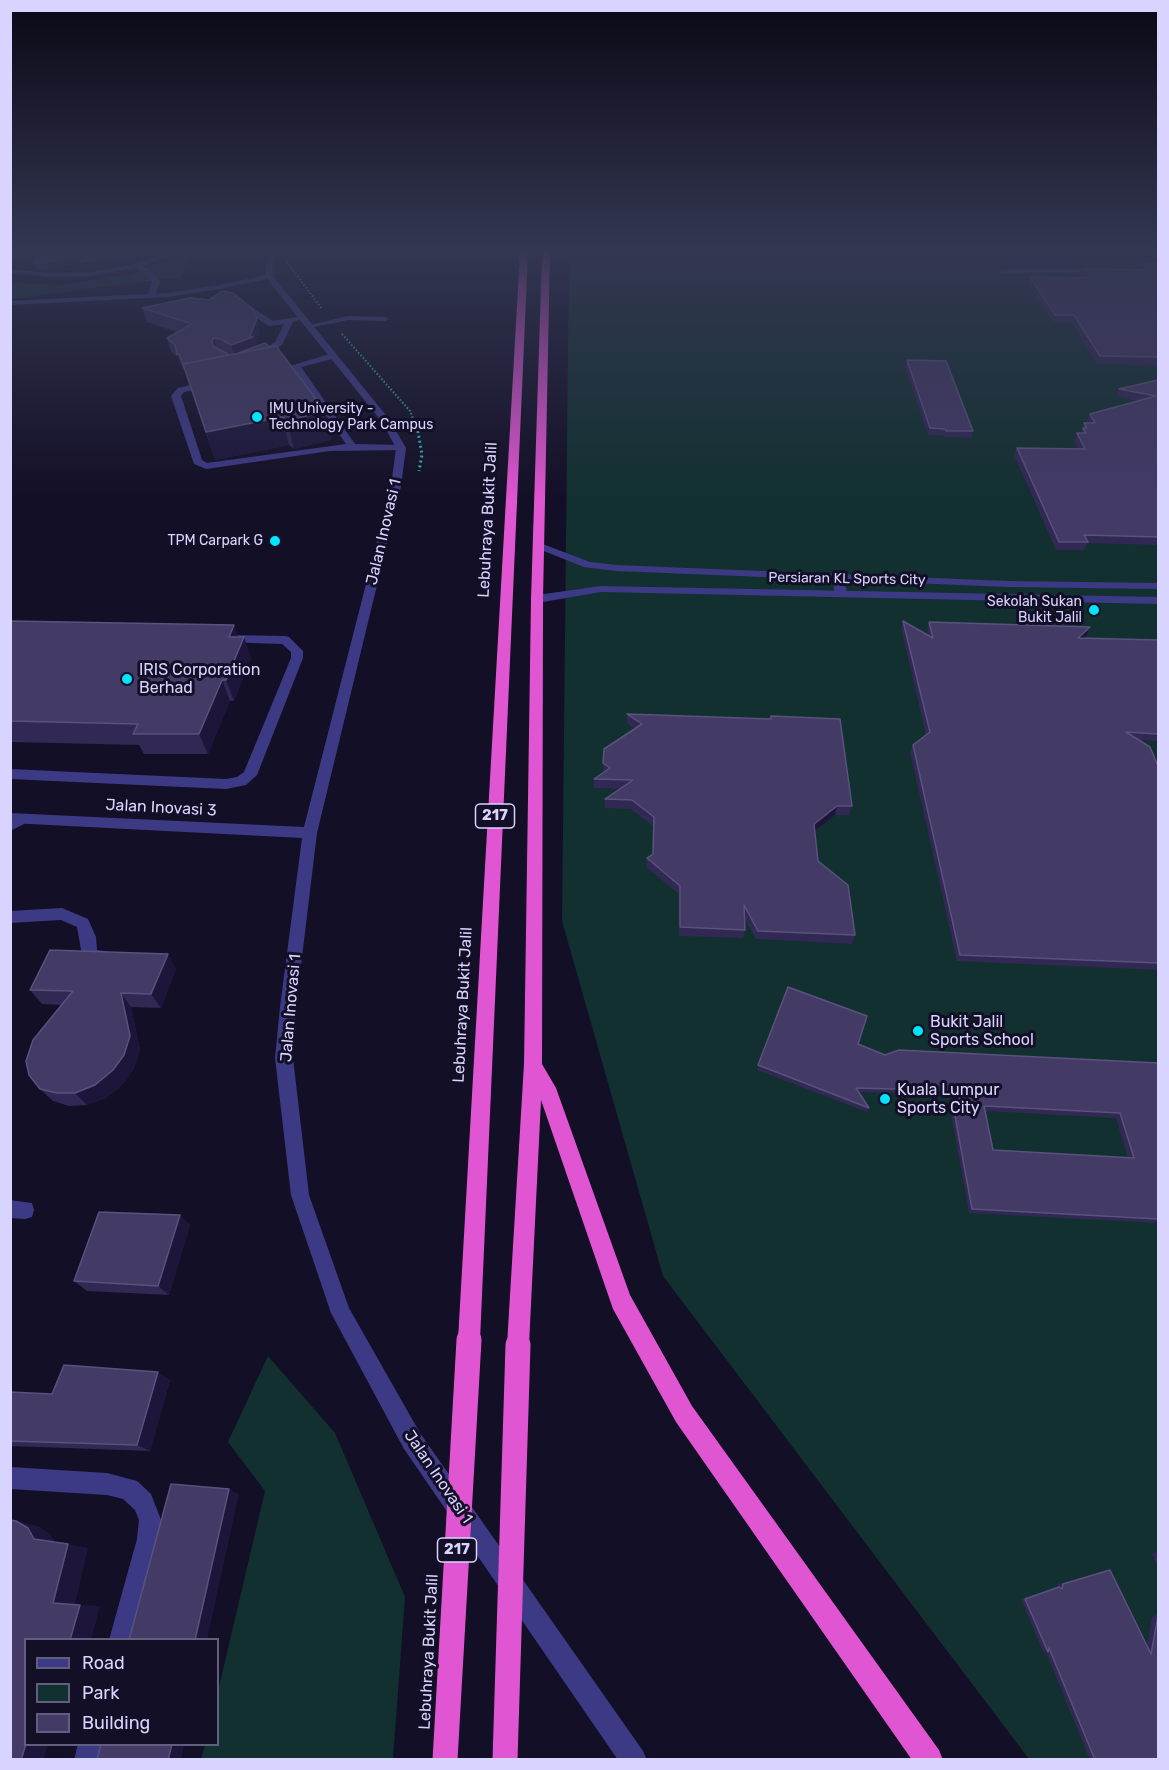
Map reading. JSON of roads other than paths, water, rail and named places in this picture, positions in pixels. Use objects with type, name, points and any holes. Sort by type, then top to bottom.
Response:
[{"type":"highway","name":"Lebuhraya Bukit Jalil","points":[[446,1760],[520,336]]},
{"type":"highway","name":"217","points":[[506,1760],[518,1345],[533,1064],[537,599],[544,336]]},
{"type":"highway","points":[[533,1064],[546,1088],[621,1301],[684,1414],[929,1760]]},
{"type":"street","points":[[248,362],[279,343],[286,336]]},
{"type":"street","points":[[314,336],[386,422],[401,448]]},
{"type":"street","points":[[263,374],[333,356]]},
{"type":"street","points":[[296,366],[353,448]]},
{"type":"street","points":[[220,382],[181,390],[176,396],[201,464],[212,466],[330,448],[384,446],[401,448]]},
{"type":"street","name":"Jalan Inovasi 1","points":[[401,448],[396,486],[310,833],[288,1007],[284,1058],[300,1196],[341,1313],[412,1441],[634,1760]]},
{"type":"street","name":"Persiaran KL Sports City","points":[[540,546],[588,566],[1008,584],[1158,586]]},
{"type":"street","points":[[838,577],[841,594]]},
{"type":"street","name":"Persiaran KL Sports City","points":[[537,599],[601,589],[1158,601]]},
{"type":"street","points":[[10,774],[226,784],[241,781],[250,775],[297,658],[297,651],[285,640],[214,639]]},
{"type":"street","name":"Jalan Inovasi 3","points":[[14,821],[310,833]]},
{"type":"street","points":[[10,917],[62,914],[83,923],[89,956],[121,958]]},
{"type":"street","points":[[10,1478],[107,1484],[129,1489],[143,1502],[150,1520],[148,1539],[122,1638]]},
{"type":"place","name":"IMU University - Technology Park Campus","points":[[257,417]]},
{"type":"place","name":"TPM Carpark G","points":[[275,541]]},
{"type":"place","name":"Sekolah Sukan Bukit Jalil","points":[[1094,610]]},
{"type":"place","name":"IRIS Corporation Berhad","points":[[127,679]]},
{"type":"place","name":"Bukit Jalil Sports School","points":[[918,1031]]},
{"type":"place","name":"Kuala Lumpur Sports City","points":[[885,1099]]}]
